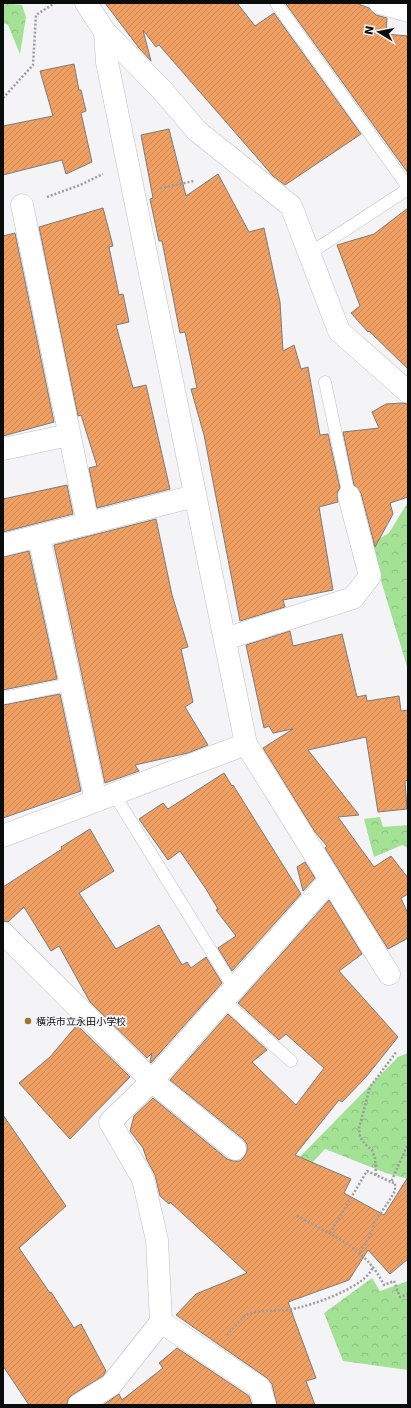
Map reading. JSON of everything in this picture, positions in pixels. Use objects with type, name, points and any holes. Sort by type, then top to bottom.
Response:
[{"type":"street","points":[[86,3],[105,32],[162,90],[197,130],[291,206],[310,253],[336,337],[408,392]]},
{"type":"street","points":[[380,3],[408,11]]},
{"type":"street","points":[[105,32],[109,70],[246,744],[389,974]]},
{"type":"street","points":[[31,202],[69,434],[88,524]]},
{"type":"street","points":[[3,448],[69,434]]},
{"type":"street","points":[[3,546],[195,496]]},
{"type":"street","points":[[225,639],[353,598],[370,576],[349,496]]},
{"type":"street","points":[[39,537],[70,684],[105,798]]},
{"type":"street","points":[[3,836],[246,744]]},
{"type":"street","points":[[79,1405],[111,1385],[161,1322],[157,1240],[143,1179],[110,1122],[152,1080],[330,880]]},
{"type":"street","points":[[3,934],[152,1080],[235,1149]]},
{"type":"street","points":[[161,1322],[260,1388],[265,1405]]},
{"type":"lane","points":[[276,3],[408,188],[310,253]]},
{"type":"lane","points":[[326,382],[349,496]]},
{"type":"lane","points":[[3,698],[70,684]]},
{"type":"lane","points":[[105,798],[229,994],[291,1061]]},
{"type":"path","points":[[3,98],[33,66],[36,15],[55,3]]},
{"type":"path","points":[[31,202],[80,185],[105,173]]},
{"type":"path","points":[[159,188],[194,181]]},
{"type":"path","points":[[376,1175],[375,1158],[372,1150],[360,1138],[359,1128],[370,1087],[397,1051]]},
{"type":"path","points":[[391,1182],[408,1144]]},
{"type":"path","points":[[330,1234],[367,1171],[395,1183],[395,1191],[374,1223],[371,1234],[360,1252]]},
{"type":"path","points":[[297,1216],[360,1252],[373,1266],[384,1285],[394,1281],[400,1297],[408,1294]]},
{"type":"path","points":[[212,1356],[229,1332],[250,1314],[292,1309],[322,1300],[356,1284],[372,1272],[373,1266]]},
{"type":"green space","points":[[3,3],[22,5],[26,17],[20,54],[8,25],[3,23]]},
{"type":"green space","points":[[408,502],[408,670],[370,544],[389,533]]},
{"type":"green space","points":[[380,817],[383,827],[408,825],[408,848],[402,845],[374,857],[364,819]]},
{"type":"green space","points":[[408,1053],[408,1179],[386,1173],[325,1149],[288,1189],[279,1178],[398,1057]]},
{"type":"green space","points":[[372,1278],[380,1291],[408,1281],[408,1370],[343,1361],[324,1313]]},
{"type":"building","points":[[105,3],[237,3],[255,26],[274,13],[361,134],[285,185],[273,176],[159,45],[156,47],[143,30],[151,61],[139,48]]},
{"type":"building","points":[[356,3],[369,8],[376,15],[387,18],[386,34],[408,36],[408,173],[286,4]]},
{"type":"building","points":[[74,64],[79,90],[81,90],[86,111],[81,113],[92,162],[66,174],[62,160],[3,175],[3,126],[53,116],[40,71]]},
{"type":"building","points":[[169,129],[186,196],[218,174],[249,232],[264,228],[280,302],[283,351],[294,345],[301,369],[308,367],[320,435],[328,434],[340,488],[337,493],[338,502],[319,507],[333,590],[283,600],[285,607],[240,621],[204,435],[191,389],[197,388],[185,332],[180,333],[162,241],[159,241],[150,199],[153,198],[141,135]]},
{"type":"building","points":[[103,208],[113,246],[109,247],[119,295],[123,294],[129,322],[116,325],[133,388],[146,385],[170,489],[97,508],[89,468],[97,466],[81,415],[78,416],[39,227]]},
{"type":"building","points":[[408,208],[408,369],[369,331],[368,332],[351,313],[360,306],[337,245],[374,234]]},
{"type":"building","points":[[15,233],[54,422],[3,436],[3,236]]},
{"type":"building","points":[[386,404],[408,404],[408,497],[390,503],[393,514],[375,547],[361,493],[354,485],[343,432],[379,428],[372,412]]},
{"type":"building","points":[[67,485],[73,514],[3,532],[3,499]]},
{"type":"building","points":[[156,519],[172,595],[188,647],[181,649],[193,702],[185,707],[208,745],[188,753],[135,765],[139,771],[105,783],[54,545]]},
{"type":"building","points":[[29,551],[57,679],[3,690],[3,557]]},
{"type":"building","points":[[290,631],[293,646],[342,634],[357,697],[366,695],[367,701],[399,696],[401,711],[408,710],[408,780],[405,781],[407,809],[378,812],[366,737],[308,750],[359,815],[338,817],[374,867],[391,856],[408,878],[408,894],[401,898],[408,914],[408,938],[388,949],[325,848],[327,846],[315,832],[263,748],[293,729],[273,733],[269,726],[264,728],[246,645]]},
{"type":"building","points":[[60,694],[81,791],[3,818],[3,705]]},
{"type":"building","points":[[224,773],[301,894],[232,971],[218,948],[236,936],[216,910],[218,909],[206,889],[180,851],[168,860],[139,819],[163,803],[168,809]]},
{"type":"building","points":[[90,829],[114,871],[79,893],[116,949],[159,925],[182,965],[187,962],[191,968],[206,957],[222,983],[151,1063],[152,1053],[147,1058],[90,1002],[59,946],[51,951],[24,907],[8,922],[3,921],[3,887]]},
{"type":"building","points":[[305,862],[315,878],[303,891],[297,867]]},
{"type":"building","points":[[329,900],[362,954],[339,971],[398,1037],[366,1077],[342,1102],[339,1100],[295,1155],[351,1179],[344,1193],[384,1215],[408,1177],[408,1259],[390,1274],[368,1250],[349,1280],[288,1302],[316,1378],[306,1381],[315,1405],[277,1405],[272,1384],[267,1378],[176,1315],[196,1294],[247,1273],[170,1202],[169,1204],[160,1196],[155,1175],[147,1160],[143,1148],[130,1131],[134,1116],[153,1098],[227,1159],[240,1161],[244,1157],[247,1151],[247,1144],[243,1139],[170,1080],[228,1014],[267,1050],[252,1062],[296,1105],[324,1068],[286,1034],[279,1040],[238,1003]]},
{"type":"building","points":[[77,1025],[130,1077],[70,1139],[19,1083],[50,1057]]},
{"type":"building","points":[[3,1115],[66,1206],[19,1248],[50,1293],[51,1292],[74,1328],[81,1324],[106,1371],[103,1376],[72,1395],[68,1399],[67,1405],[29,1405],[3,1366]]},
{"type":"building","points":[[177,1348],[249,1396],[252,1405],[103,1405],[119,1394],[122,1400],[163,1368],[159,1363]]},
{"type":"place","name":"横浜市立永田小学校","points":[[28,1021]]}]
